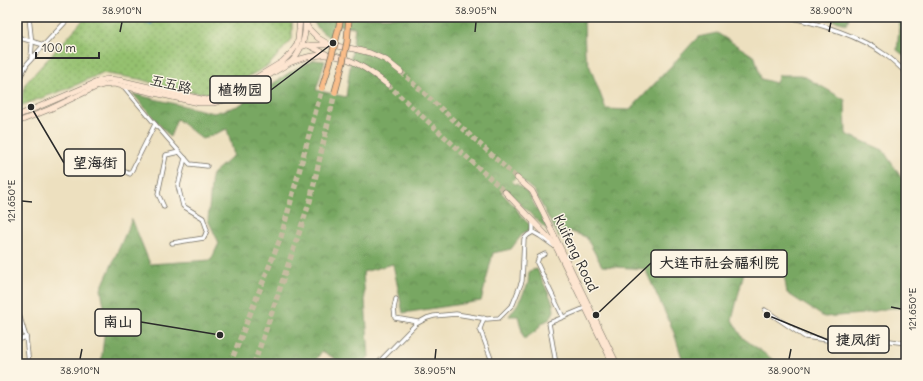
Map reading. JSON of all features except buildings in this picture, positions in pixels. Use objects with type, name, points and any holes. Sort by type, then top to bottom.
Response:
[{"type":"main road","name":"五五路","points":[[17,116],[107,79],[118,80],[206,100],[226,96],[269,71],[282,62],[291,53],[298,40],[300,17]]},
{"type":"main road","points":[[322,88],[337,40],[341,17]]},
{"type":"main road","points":[[335,92],[347,42],[349,17]]},
{"type":"main road","points":[[305,18],[305,45]]},
{"type":"main road","points":[[305,18],[308,28],[318,38],[330,45]]},
{"type":"main road","points":[[299,30],[304,39]]},
{"type":"main road","name":"五五路","points":[[17,121],[50,109],[102,85],[114,84],[198,103],[213,103],[231,98],[291,62],[305,45]]},
{"type":"main road","points":[[305,45],[356,63],[388,85]]},
{"type":"main road","points":[[291,53],[305,45],[330,45],[354,49],[370,53],[386,60],[401,72]]},
{"type":"main road","points":[[320,51],[321,45]]},
{"type":"main road","points":[[291,62],[309,56],[327,54]]},
{"type":"main road","name":"Kuifeng Road","points":[[517,178],[532,191],[617,364]]},
{"type":"main road","name":"Kuifeng Road","points":[[504,192],[552,241],[556,247],[613,364]]},
{"type":"street","points":[[29,17],[32,41],[32,59]]},
{"type":"street","points":[[17,82],[27,64],[70,17]]},
{"type":"street","points":[[789,17],[820,25],[856,38],[887,56],[906,73]]},
{"type":"street","points":[[17,37],[44,45]]},
{"type":"street","points":[[118,80],[190,164],[207,166]]},
{"type":"street","points":[[103,162],[130,174],[155,124]]},
{"type":"street","points":[[164,207],[158,194],[166,155],[179,152]]},
{"type":"street","points":[[172,243],[204,238],[207,230],[203,218],[183,206],[178,186],[185,158]]},
{"type":"street","points":[[533,221],[533,232]]},
{"type":"street","points":[[533,232],[556,247]]},
{"type":"street","points":[[376,364],[416,324],[428,318],[456,314],[484,318],[499,318],[513,304],[522,281],[524,238],[533,232]]},
{"type":"street","points":[[545,254],[539,257],[537,263],[563,317]]},
{"type":"street","points":[[396,298],[394,308],[395,318],[419,322]]},
{"type":"street","points":[[17,308],[26,337],[29,364]]},
{"type":"street","points":[[556,364],[549,322],[585,308]]},
{"type":"street","points":[[765,310],[804,337],[827,340],[843,335],[906,343]]},
{"type":"street","points":[[484,318],[480,329],[493,364]]},
{"type":"street","points":[[17,341],[26,337]]},
{"type":"green space","points":[[86,17],[292,17],[292,39],[269,65],[217,94],[180,91],[139,79],[102,73],[67,89],[19,106],[26,83]]},
{"type":"green space","points":[[312,17],[584,17],[585,54],[606,109],[630,110],[698,37],[717,33],[755,57],[761,79],[776,83],[779,75],[802,75],[845,100],[846,134],[883,150],[906,185],[906,308],[889,308],[863,314],[824,317],[787,293],[784,274],[745,268],[732,320],[743,338],[779,364],[684,364],[673,330],[645,269],[602,266],[586,237],[569,231],[559,237],[534,191],[517,176],[512,181],[528,193],[547,227],[546,229],[505,189],[501,192],[531,226],[527,232],[524,232],[511,249],[493,253],[481,301],[403,313],[393,264],[363,272],[369,357],[362,364],[344,364],[322,351],[313,364],[101,364],[106,318],[101,289],[132,219],[150,264],[211,260],[219,243],[208,220],[212,174],[234,155],[227,129],[202,139],[177,119],[170,137],[133,94],[214,113],[238,106],[295,69],[314,60],[325,61],[316,90],[346,97],[355,27],[335,25],[332,39],[317,27]]},
{"type":"green space","points":[[819,17],[849,17],[847,24]]},
{"type":"green space","points":[[900,17],[906,17],[906,57],[897,50]]},
{"type":"green space","points":[[537,269],[553,303],[554,311],[550,319],[542,323],[536,331],[524,339],[518,316],[509,316],[519,302],[528,284],[529,271]]},
{"type":"water","points":[[142,17],[165,17],[159,20],[154,20],[151,25],[141,20]]},
{"type":"tunnel","points":[[401,72],[517,178]]},
{"type":"tunnel","points":[[388,85],[505,192]]},
{"type":"tunnel","points":[[230,364],[281,237],[322,88]]},
{"type":"tunnel","points":[[254,364],[310,201],[335,92]]},
{"type":"place","name":"植物园","points":[[333,43]]},
{"type":"place","name":"望海街","points":[[31,107]]},
{"type":"place","name":"大连市社会福利院","points":[[596,315]]},
{"type":"place","name":"捷凤街","points":[[767,315]]},
{"type":"place","name":"南山","points":[[220,335]]}]
